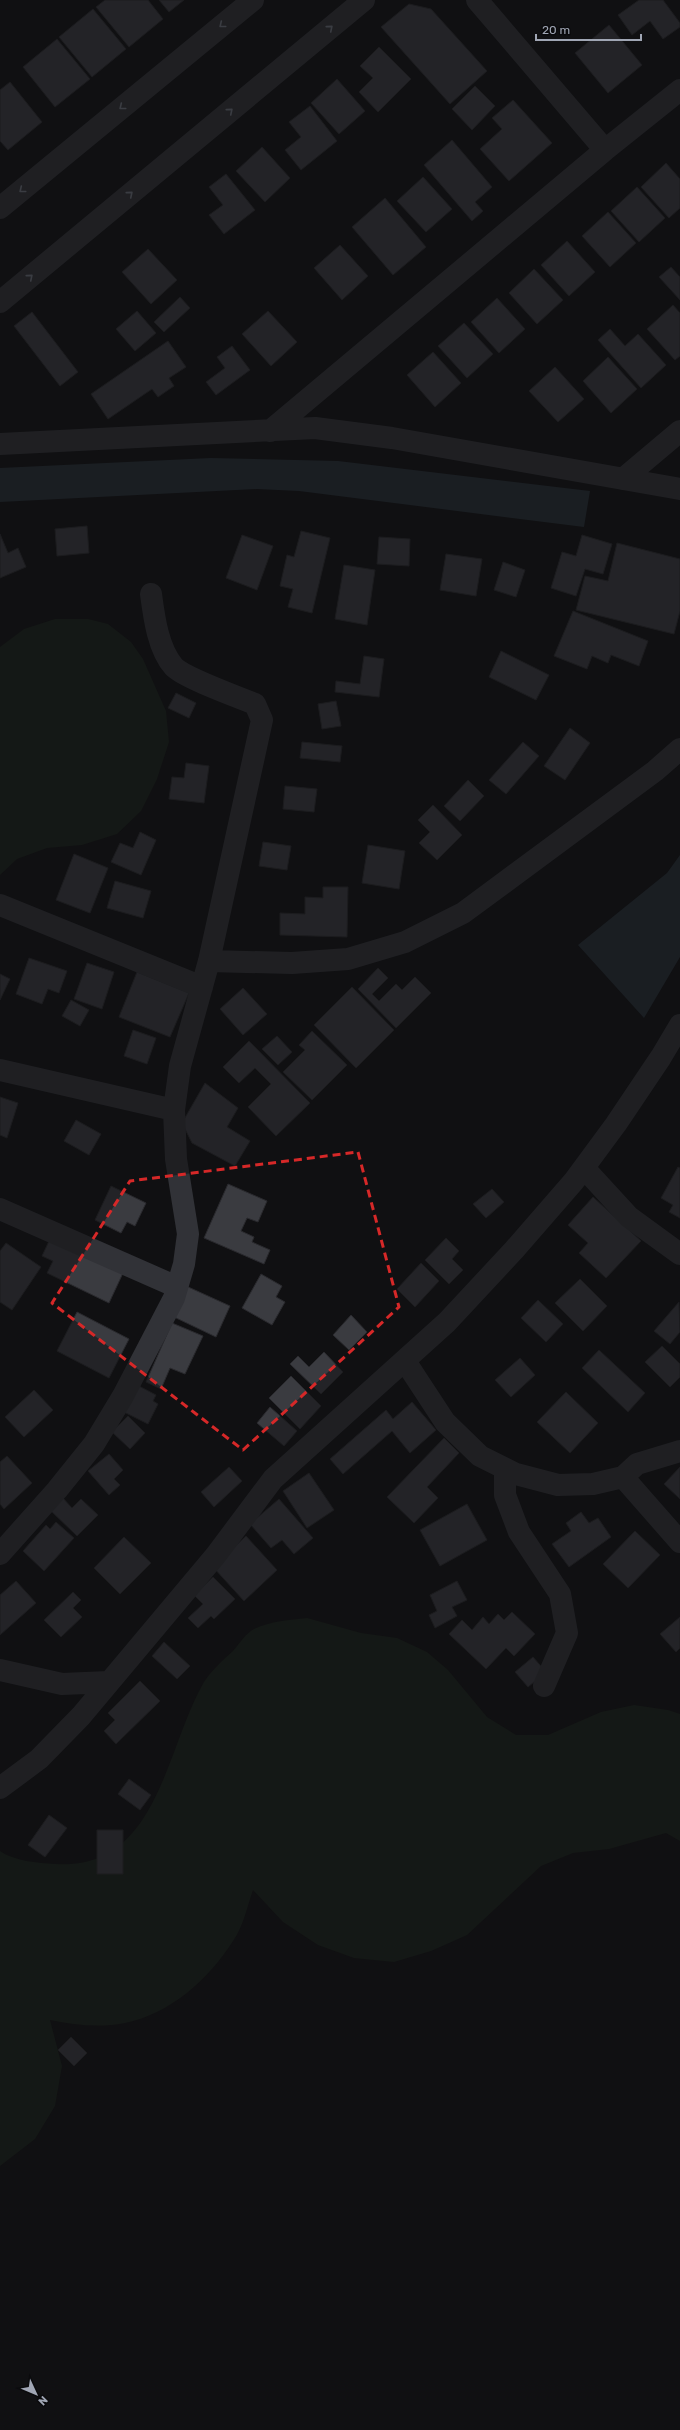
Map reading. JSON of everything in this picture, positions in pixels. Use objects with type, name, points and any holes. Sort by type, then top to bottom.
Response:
[{"type":"street","points":[[0,208],[252,0]]},
{"type":"street","points":[[0,302],[364,0]]},
{"type":"street","points":[[477,0],[605,150]]},
{"type":"street","points":[[270,430],[605,150],[680,90]]},
{"type":"street","points":[[0,444],[315,428],[354,431],[680,489]]},
{"type":"street","points":[[623,479],[680,431]]},
{"type":"street","points":[[0,1554],[57,1490],[94,1444],[123,1396],[174,1298],[184,1264],[188,1234],[176,1159],[174,1110],[180,1066],[209,962],[262,720],[255,704],[210,686],[174,667],[157,635],[151,594]]},
{"type":"street","points":[[209,962],[292,963],[348,959],[406,942],[463,913],[655,771],[680,749]]},
{"type":"street","points":[[0,904],[202,987]]},
{"type":"street","points":[[0,1788],[39,1760],[81,1716],[216,1555],[273,1479],[447,1322],[504,1261],[584,1168],[657,1063],[680,1025]]},
{"type":"street","points":[[0,1070],[174,1110]]},
{"type":"street","points":[[584,1168],[629,1217],[680,1254]]},
{"type":"street","points":[[0,1209],[177,1287]]},
{"type":"street","points":[[405,1361],[445,1422],[480,1456],[516,1474],[558,1485],[593,1484],[623,1477],[638,1464],[680,1451]]},
{"type":"street","points":[[505,1469],[504,1495],[519,1532],[560,1594],[567,1633],[544,1686]]},
{"type":"street","points":[[623,1477],[680,1542]]},
{"type":"street","points":[[0,1670],[62,1684],[109,1682]]},
{"type":"highlighted area","points":[[358,1152],[399,1307],[243,1450],[52,1303],[130,1181]]},
{"type":"shaded area","points":[[211,458],[338,461],[590,491],[584,527],[299,491],[257,489],[0,502],[0,468]]},
{"type":"shaded area","points":[[55,619],[88,619],[108,624],[131,642],[143,659],[166,711],[169,742],[157,779],[141,811],[117,834],[82,845],[47,848],[17,859],[0,875],[0,647],[24,629]]},
{"type":"shaded area","points":[[680,855],[680,957],[644,1018],[578,945],[667,873]]},
{"type":"shaded area","points":[[307,1618],[361,1633],[397,1638],[427,1652],[448,1670],[487,1717],[516,1735],[548,1735],[601,1712],[634,1705],[668,1710],[680,1714],[680,1841],[666,1833],[609,1849],[573,1853],[541,1866],[467,1935],[431,1951],[394,1962],[354,1958],[318,1945],[283,1922],[253,1890],[240,1930],[233,1941],[212,1969],[187,1993],[173,2003],[142,2018],[116,2025],[87,2025],[50,2020],[62,2066],[55,2106],[35,2139],[0,2166],[0,1851],[19,1859],[55,1864],[89,1861],[116,1848],[137,1827],[154,1801],[191,1709],[204,1682],[210,1674],[233,1651],[245,1636],[254,1629],[260,1626],[287,1620]]},
{"type":"building","points":[[105,0],[148,0],[163,19],[129,47],[96,7]]},
{"type":"building","points":[[159,0],[184,0],[169,12]]},
{"type":"building","points":[[639,0],[663,0],[680,23],[680,27],[663,39],[650,21],[632,35],[618,15]]},
{"type":"building","points":[[409,4],[431,9],[487,71],[450,104],[381,27]]},
{"type":"building","points":[[93,9],[126,49],[92,77],[59,37]]},
{"type":"building","points":[[609,25],[642,65],[608,93],[575,53]]},
{"type":"building","points":[[57,39],[90,79],[55,107],[23,67]]},
{"type":"building","points":[[379,47],[411,79],[378,112],[359,92],[373,78],[360,66]]},
{"type":"building","points":[[337,79],[365,111],[339,134],[311,103]]},
{"type":"building","points":[[10,82],[42,122],[8,150],[0,141],[0,90]]},
{"type":"building","points":[[475,86],[495,106],[472,130],[452,109]]},
{"type":"building","points":[[513,100],[552,143],[509,181],[480,149],[502,129],[492,118]]},
{"type":"building","points":[[310,106],[337,141],[301,170],[285,150],[301,137],[289,122]]},
{"type":"building","points":[[452,140],[492,187],[475,202],[483,211],[472,221],[424,165]]},
{"type":"building","points":[[262,147],[290,178],[265,202],[236,171]]},
{"type":"building","points":[[666,163],[680,179],[680,208],[669,218],[641,187]]},
{"type":"building","points":[[226,174],[255,210],[224,234],[209,215],[223,205],[209,187]]},
{"type":"building","points":[[423,177],[452,209],[426,232],[397,201]]},
{"type":"building","points":[[637,187],[665,218],[639,242],[611,211]]},
{"type":"building","points":[[385,198],[426,247],[393,275],[352,227]]},
{"type":"building","points":[[608,212],[636,243],[610,267],[582,236]]},
{"type":"building","points":[[567,241],[595,272],[569,296],[541,265]]},
{"type":"building","points":[[340,245],[368,276],[342,300],[314,268]]},
{"type":"building","points":[[148,249],[177,280],[151,304],[122,272]]},
{"type":"building","points":[[671,267],[680,277],[680,300],[659,277]]},
{"type":"building","points":[[534,269],[563,300],[537,324],[509,293]]},
{"type":"building","points":[[180,297],[190,308],[164,332],[154,322]]},
{"type":"building","points":[[497,298],[525,329],[499,353],[471,322]]},
{"type":"building","points":[[673,305],[680,313],[680,356],[675,360],[647,329]]},
{"type":"building","points":[[137,311],[156,333],[135,351],[116,329]]},
{"type":"building","points":[[268,311],[297,342],[271,366],[242,334]]},
{"type":"building","points":[[32,312],[78,372],[60,386],[14,326]]},
{"type":"building","points":[[464,323],[493,354],[467,378],[438,346]]},
{"type":"building","points":[[610,329],[625,346],[638,334],[666,365],[641,388],[598,340]]},
{"type":"building","points":[[168,341],[186,367],[169,378],[174,386],[158,397],[152,389],[108,419],[91,394]]},
{"type":"building","points":[[232,346],[250,370],[216,395],[206,382],[225,368],[217,357]]},
{"type":"building","points":[[433,352],[461,383],[435,407],[407,375]]},
{"type":"building","points":[[608,357],[637,389],[611,413],[583,381]]},
{"type":"building","points":[[555,367],[584,399],[558,422],[529,391]]},
{"type":"building","points":[[87,526],[89,553],[57,556],[55,529]]},
{"type":"building","points":[[301,531],[330,538],[312,613],[288,607],[293,589],[280,586],[287,555],[294,557]]},
{"type":"building","points":[[0,534],[8,553],[18,548],[26,567],[0,578]]},
{"type":"building","points":[[242,535],[273,546],[257,590],[226,578]]},
{"type":"building","points":[[582,535],[612,544],[603,574],[585,569],[576,596],[551,588],[562,552],[576,556]]},
{"type":"building","points":[[379,537],[410,539],[409,566],[377,564]]},
{"type":"building","points":[[617,543],[680,559],[680,611],[674,634],[576,610],[585,576],[608,581]]},
{"type":"building","points":[[446,554],[482,559],[476,596],[440,590]]},
{"type":"building","points":[[503,562],[525,570],[516,597],[494,590]]},
{"type":"building","points":[[344,565],[375,570],[367,625],[335,619]]},
{"type":"building","points":[[573,611],[648,641],[639,666],[611,655],[608,663],[592,656],[587,669],[554,656]]},
{"type":"building","points":[[501,651],[549,675],[536,700],[489,677]]},
{"type":"building","points":[[364,656],[384,659],[379,697],[335,692],[336,681],[360,684]]},
{"type":"building","points":[[176,693],[196,703],[189,718],[168,708]]},
{"type":"building","points":[[336,701],[341,726],[322,729],[318,704]]},
{"type":"building","points":[[570,728],[590,743],[565,780],[544,766]]},
{"type":"building","points":[[302,742],[342,746],[340,762],[300,758]]},
{"type":"building","points":[[523,742],[539,756],[506,794],[489,780]]},
{"type":"building","points":[[186,763],[209,766],[204,803],[169,799],[172,777],[184,778]]},
{"type":"building","points":[[468,780],[484,796],[460,821],[444,806]]},
{"type":"building","points":[[285,786],[317,789],[314,812],[283,809]]},
{"type":"building","points":[[433,805],[462,835],[437,860],[419,843],[430,832],[418,820]]},
{"type":"building","points":[[140,832],[156,840],[141,875],[111,862],[120,843],[133,848]]},
{"type":"building","points":[[263,842],[291,846],[287,870],[259,866]]},
{"type":"building","points":[[368,845],[405,851],[399,889],[362,883]]},
{"type":"building","points":[[74,854],[108,868],[90,913],[56,900]]},
{"type":"building","points":[[115,881],[151,891],[143,918],[107,908]]},
{"type":"building","points":[[323,887],[348,887],[347,937],[280,935],[280,913],[305,914],[305,897],[323,898]]},
{"type":"building","points":[[29,958],[67,971],[59,993],[48,989],[42,1004],[16,994]]},
{"type":"building","points":[[87,963],[114,972],[102,1009],[74,999]]},
{"type":"building","points":[[378,968],[388,978],[372,994],[379,1001],[396,984],[402,990],[415,977],[431,993],[396,1028],[358,989]]},
{"type":"building","points":[[137,972],[189,993],[170,1037],[119,1017]]},
{"type":"building","points":[[0,974],[10,979],[0,1000]]},
{"type":"building","points":[[352,987],[394,1030],[356,1068],[314,1025]]},
{"type":"building","points":[[243,988],[267,1014],[243,1035],[220,1009]]},
{"type":"building","points":[[71,1000],[89,1010],[80,1026],[62,1016]]},
{"type":"building","points":[[133,1030],[156,1038],[147,1064],[124,1056]]},
{"type":"building","points":[[312,1031],[347,1065],[312,1100],[283,1072],[305,1050],[299,1045]]},
{"type":"building","points":[[277,1036],[292,1052],[278,1065],[262,1049]]},
{"type":"building","points":[[249,1041],[310,1103],[276,1136],[248,1107],[271,1084],[255,1068],[239,1083],[223,1067]]},
{"type":"building","points":[[205,1083],[238,1108],[227,1127],[250,1141],[235,1166],[192,1143],[182,1123]]},
{"type":"building","points":[[0,1097],[18,1103],[7,1138],[0,1135]]},
{"type":"building","points":[[76,1120],[101,1134],[89,1155],[64,1141]]},
{"type":"building","points":[[678,1167],[680,1168],[680,1218],[669,1212],[673,1205],[661,1198]]},
{"type":"building","points":[[228,1184],[267,1201],[258,1222],[247,1218],[241,1231],[254,1237],[252,1242],[270,1250],[264,1264],[204,1238]]},
{"type":"building","points":[[111,1186],[146,1203],[135,1226],[127,1222],[121,1233],[95,1220]]},
{"type":"building","points":[[492,1189],[504,1202],[486,1218],[473,1204]]},
{"type":"building","points":[[593,1197],[641,1241],[606,1278],[579,1253],[588,1243],[568,1225]]},
{"type":"building","points":[[446,1238],[459,1251],[452,1259],[463,1270],[449,1284],[425,1260]]},
{"type":"building","points":[[50,1239],[123,1273],[109,1303],[47,1273],[53,1261],[42,1256]]},
{"type":"building","points":[[6,1243],[41,1267],[12,1310],[0,1302],[0,1251]]},
{"type":"building","points":[[421,1263],[439,1281],[415,1307],[397,1289]]},
{"type":"building","points":[[261,1274],[282,1286],[276,1297],[285,1302],[272,1325],[242,1308]]},
{"type":"building","points":[[580,1279],[607,1306],[583,1331],[555,1303]]},
{"type":"building","points":[[186,1286],[230,1306],[216,1337],[172,1316]]},
{"type":"building","points":[[538,1300],[563,1324],[546,1342],[521,1318]]},
{"type":"building","points":[[679,1302],[680,1332],[670,1344],[654,1331]]},
{"type":"building","points":[[77,1312],[129,1339],[109,1378],[57,1351]]},
{"type":"building","points":[[351,1315],[367,1332],[349,1350],[333,1335]]},
{"type":"building","points":[[172,1323],[203,1336],[185,1374],[170,1368],[161,1389],[146,1382]]},
{"type":"building","points":[[662,1346],[680,1364],[680,1377],[670,1387],[645,1362]]},
{"type":"building","points":[[599,1350],[645,1393],[628,1412],[582,1368]]},
{"type":"building","points":[[324,1352],[343,1372],[321,1394],[290,1364],[298,1356],[309,1367]]},
{"type":"building","points":[[520,1358],[535,1375],[511,1397],[495,1380]]},
{"type":"building","points":[[291,1376],[321,1406],[300,1429],[269,1398]]},
{"type":"building","points":[[137,1385],[156,1395],[153,1401],[158,1404],[148,1424],[124,1412]]},
{"type":"building","points":[[34,1390],[53,1410],[24,1437],[5,1417]]},
{"type":"building","points":[[566,1392],[598,1423],[570,1453],[537,1422]]},
{"type":"building","points":[[412,1402],[436,1430],[410,1453],[392,1431],[343,1474],[330,1459],[386,1410],[393,1419]]},
{"type":"building","points":[[270,1407],[297,1431],[284,1446],[257,1423]]},
{"type":"building","points":[[128,1416],[145,1433],[130,1449],[112,1432]]},
{"type":"building","points":[[444,1438],[459,1453],[427,1487],[438,1498],[414,1523],[387,1497]]},
{"type":"building","points":[[109,1454],[123,1470],[114,1479],[120,1485],[109,1495],[88,1471]]},
{"type":"building","points":[[7,1456],[32,1483],[4,1509],[0,1504],[0,1462]]},
{"type":"building","points":[[229,1467],[242,1481],[214,1507],[201,1492]]},
{"type":"building","points":[[680,1467],[680,1499],[664,1484]]},
{"type":"building","points":[[309,1473],[334,1510],[307,1528],[283,1491]]},
{"type":"building","points":[[62,1497],[72,1508],[81,1499],[98,1515],[77,1536],[50,1510]]},
{"type":"building","points":[[279,1499],[313,1538],[294,1554],[282,1540],[271,1548],[250,1524]]},
{"type":"building","points":[[467,1504],[487,1540],[440,1566],[420,1530]]},
{"type":"building","points":[[581,1512],[589,1523],[598,1518],[611,1537],[569,1567],[552,1544],[571,1531],[566,1523]]},
{"type":"building","points":[[56,1522],[74,1538],[44,1571],[23,1551],[46,1525],[50,1529]]},
{"type":"building","points":[[635,1531],[660,1555],[628,1588],[603,1564]]},
{"type":"building","points":[[246,1536],[277,1570],[244,1601],[213,1567]]},
{"type":"building","points":[[124,1537],[151,1563],[120,1594],[94,1568]]},
{"type":"building","points":[[213,1577],[235,1599],[214,1619],[211,1616],[198,1628],[188,1618],[203,1604],[194,1595]]},
{"type":"building","points":[[16,1581],[36,1603],[0,1635],[0,1595]]},
{"type":"building","points":[[457,1581],[467,1600],[452,1607],[457,1616],[435,1628],[429,1615],[437,1611],[430,1595]]},
{"type":"building","points":[[73,1592],[81,1600],[73,1608],[82,1617],[61,1637],[44,1620]]},
{"type":"building","points":[[512,1612],[535,1634],[514,1656],[506,1648],[486,1669],[449,1634],[462,1620],[472,1630],[483,1617],[489,1624],[498,1614],[504,1620]]},
{"type":"building","points":[[680,1617],[680,1648],[676,1652],[660,1634]]},
{"type":"building","points":[[164,1642],[190,1666],[177,1679],[152,1656]]},
{"type":"building","points":[[533,1657],[546,1672],[528,1687],[515,1672]]},
{"type":"building","points":[[140,1681],[160,1701],[116,1744],[104,1731],[115,1720],[108,1713]]},
{"type":"building","points":[[129,1779],[151,1795],[140,1810],[118,1794]]},
{"type":"building","points":[[49,1815],[67,1828],[45,1857],[28,1845]]},
{"type":"building","points":[[97,1830],[123,1830],[123,1874],[97,1874]]},
{"type":"building","points":[[71,2037],[87,2053],[74,2066],[58,2050]]}]
